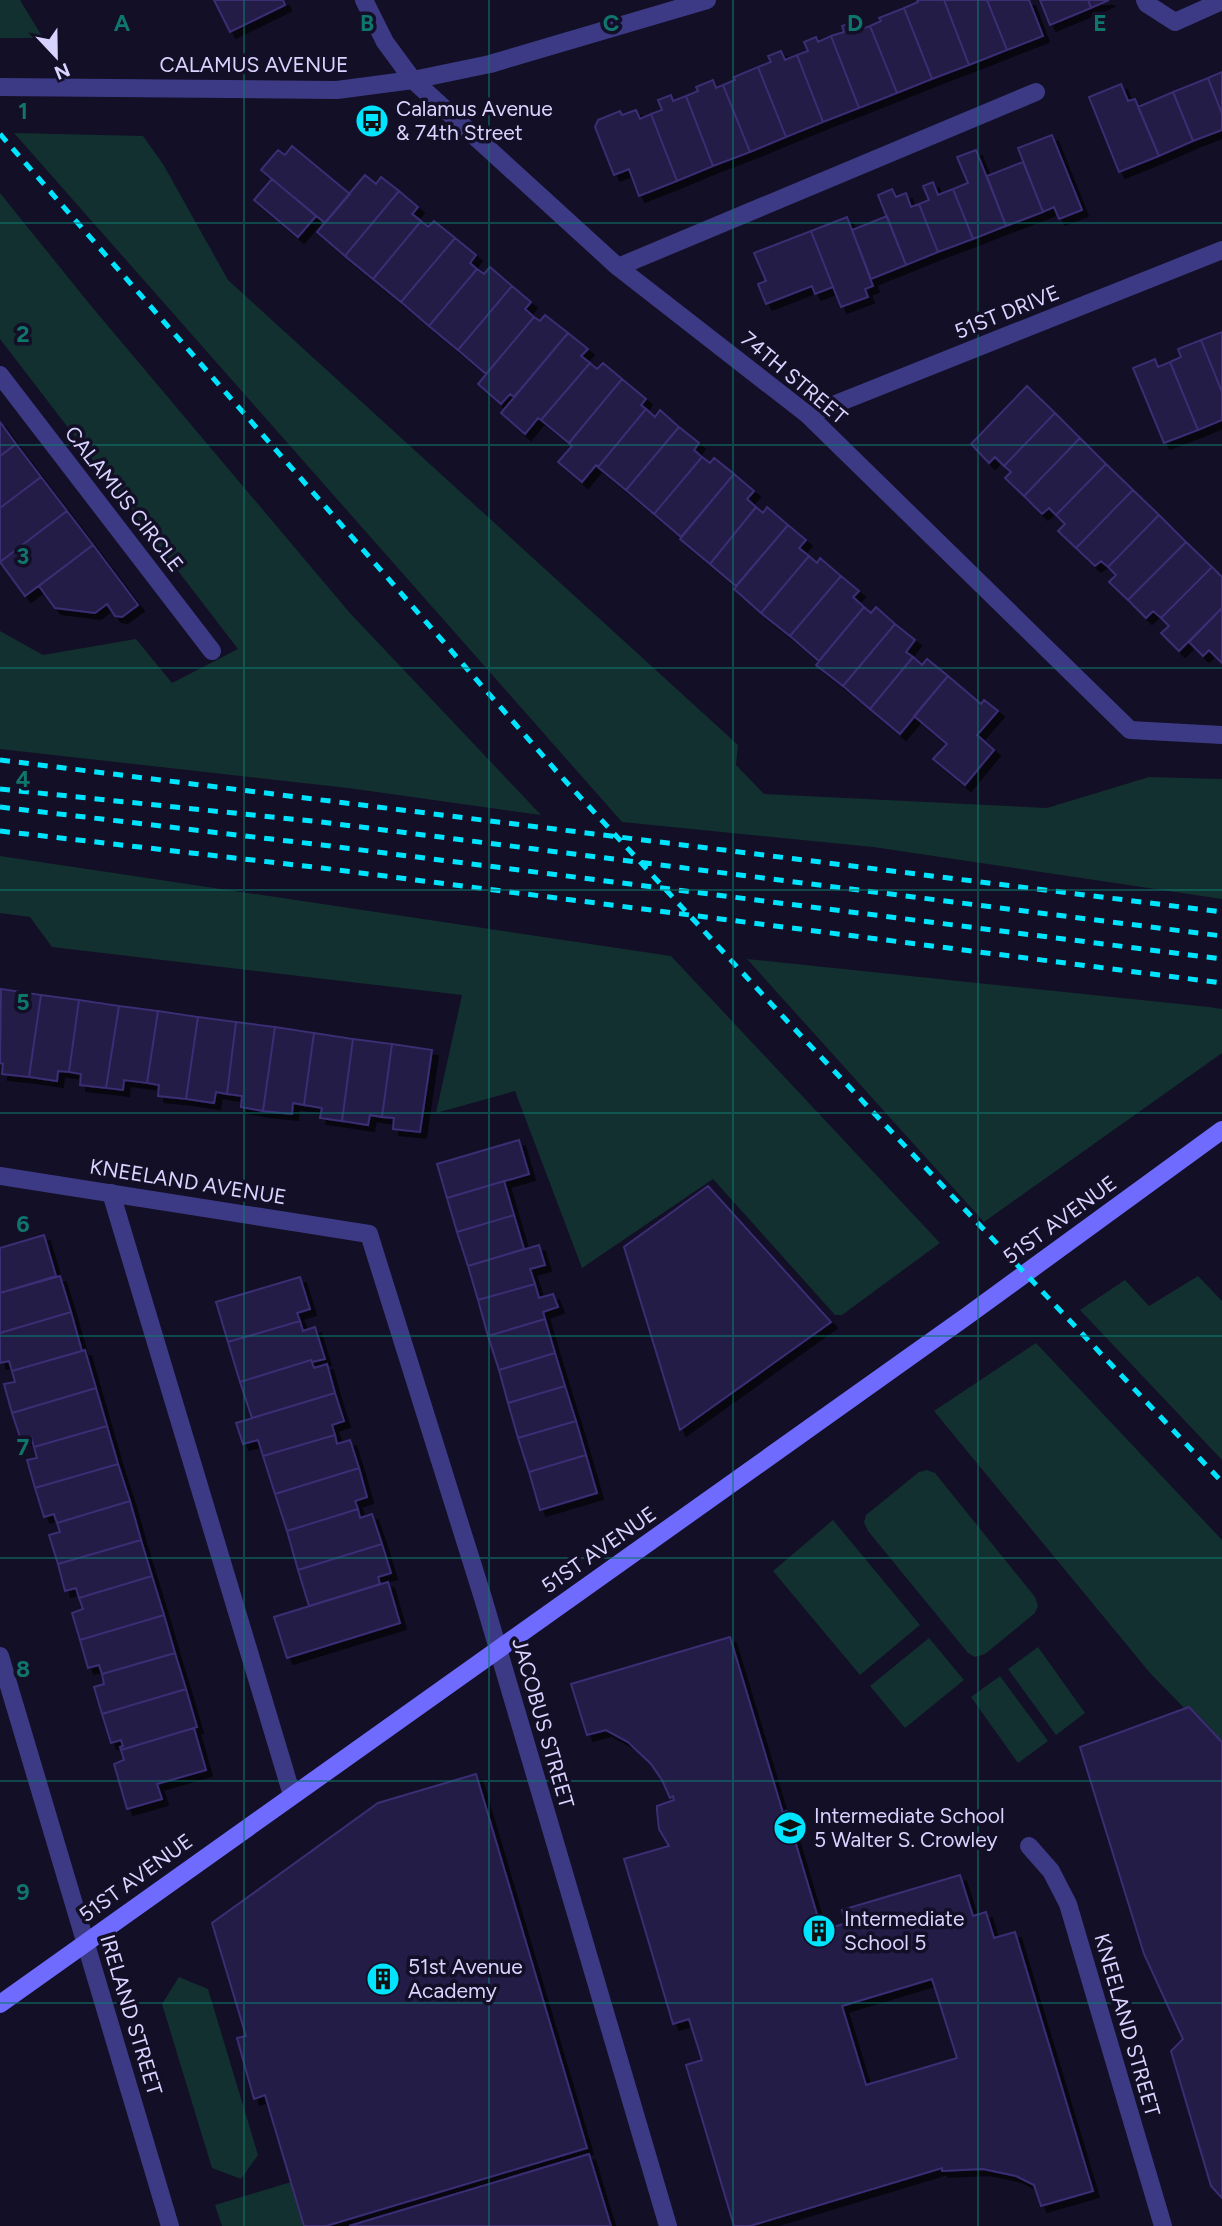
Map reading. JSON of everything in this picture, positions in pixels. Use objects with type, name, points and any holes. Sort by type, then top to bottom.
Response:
[{"type":"street","name":"74TH STREET","points":[[364,0],[385,43],[413,80],[618,267],[808,415],[1130,730],[1222,735]]},
{"type":"street","name":"CALAMUS AVENUE","points":[[0,87],[337,90],[413,80],[490,64],[707,0]]},
{"type":"street","points":[[1145,0],[1175,22],[1222,1]]},
{"type":"street","points":[[618,267],[1036,92]]},
{"type":"street","name":"51ST DRIVE","points":[[808,415],[1222,250]]},
{"type":"street","name":"CALAMUS CIRCLE","points":[[0,375],[212,651]]},
{"type":"street","name":"51ST AVENUE","points":[[0,2004],[967,1316],[1222,1130]]},
{"type":"street","name":"KNEELAND AVENUE","points":[[0,1177],[369,1234]]},
{"type":"street","points":[[111,1193],[292,1795]]},
{"type":"street","name":"JACOBUS STREET","points":[[369,1234],[498,1650],[668,2226]]},
{"type":"street","name":"IRELAND STREET","points":[[0,1656],[170,2226]]},
{"type":"street","name":"KNEELAND STREET","points":[[1029,1846],[1051,1871],[1068,1904],[1163,2226]]},
{"type":"green space","points":[[0,0],[20,0],[43,38],[0,38]]},
{"type":"green space","points":[[14,133],[143,136],[163,164],[228,280],[738,745],[736,765],[764,794],[1047,808],[1149,777],[1222,779],[1222,899],[873,847],[622,822]]},
{"type":"green space","points":[[0,193],[92,307],[349,612],[541,815],[348,788],[0,749],[0,631],[43,655],[136,639],[172,683],[238,649],[0,339]]},
{"type":"green space","points":[[0,856],[671,956],[940,1243],[842,1315],[835,1315],[713,1179],[582,1268],[515,1091],[436,1113],[462,995],[52,947],[30,917],[0,913]]},
{"type":"green space","points":[[747,959],[1222,1009],[1222,1053],[984,1222]]},
{"type":"green space","points":[[1198,1276],[1222,1301],[1222,1460],[1080,1310],[1125,1280],[1149,1306]]},
{"type":"green space","points":[[1036,1343],[1222,1540],[1222,1747],[1150,1673],[934,1411]]},
{"type":"green space","points":[[927,1470],[935,1473],[1035,1597],[1038,1606],[1035,1613],[985,1654],[975,1657],[968,1653],[868,1531],[864,1522],[866,1515],[919,1472]]},
{"type":"green space","points":[[833,1520],[920,1625],[860,1675],[773,1571]]},
{"type":"green space","points":[[929,1638],[964,1680],[905,1728],[870,1686]]},
{"type":"green space","points":[[1038,1647],[1085,1713],[1056,1735],[1008,1669]]},
{"type":"green space","points":[[1000,1676],[1048,1741],[1018,1763],[971,1697]]},
{"type":"green space","points":[[179,1977],[208,1989],[258,2155],[241,2179],[212,2168],[162,2004]]},
{"type":"green space","points":[[291,2182],[304,2226],[222,2226],[215,2205]]},
{"type":"building","points":[[214,0],[283,0],[285,5],[230,32]]},
{"type":"building","points":[[917,0],[944,0],[969,65],[932,79],[904,8],[918,2]]},
{"type":"building","points":[[944,0],[987,0],[1007,50],[969,65]]},
{"type":"building","points":[[987,0],[1029,0],[1043,36],[1007,50]]},
{"type":"building","points":[[1040,0],[1088,0],[1091,8],[1050,25]]},
{"type":"building","points":[[1088,0],[1109,0],[1091,8]]},
{"type":"building","points":[[904,8],[932,79],[897,93],[870,26],[881,21],[879,18]]},
{"type":"building","points":[[855,21],[859,30],[870,26],[897,93],[859,108],[831,36],[844,32],[842,26]]},
{"type":"building","points":[[831,36],[859,108],[823,122],[797,55],[808,51],[804,42],[816,37],[818,42]]},
{"type":"building","points":[[781,51],[785,60],[797,55],[823,122],[786,137],[758,67],[771,62],[768,56]]},
{"type":"building","points":[[758,67],[786,137],[750,152],[723,85]]},
{"type":"building","points":[[1222,72],[1222,114],[1208,78]]},
{"type":"building","points":[[1208,78],[1222,114],[1222,130],[1193,141],[1173,92]]},
{"type":"building","points":[[713,80],[716,88],[723,85],[750,152],[713,166],[686,96],[698,91],[696,87]]},
{"type":"building","points":[[1121,84],[1128,101],[1135,99],[1159,156],[1119,172],[1089,97]]},
{"type":"building","points":[[1173,92],[1193,141],[1159,156],[1138,107]]},
{"type":"building","points":[[671,95],[673,101],[686,96],[713,166],[677,181],[651,114],[662,110],[658,100]]},
{"type":"building","points":[[636,110],[640,119],[651,114],[677,181],[639,196],[629,169],[614,175],[595,127],[598,120],[620,111],[622,115]]},
{"type":"building","points":[[1052,135],[1082,210],[1059,219],[1054,207],[1043,212],[1018,148]]},
{"type":"building","points":[[292,146],[350,194],[325,223],[261,170],[278,150],[285,155]]},
{"type":"building","points":[[976,150],[1006,226],[973,239],[953,189],[968,183],[957,157]]},
{"type":"building","points":[[1023,162],[1043,212],[1006,226],[987,176]]},
{"type":"building","points":[[365,175],[376,184],[381,177],[399,191],[345,256],[317,232]]},
{"type":"building","points":[[272,179],[316,216],[298,237],[254,200]]},
{"type":"building","points":[[933,182],[938,195],[953,189],[973,239],[938,252],[919,204],[929,200],[923,186]]},
{"type":"building","points":[[892,189],[896,197],[906,193],[911,207],[919,204],[938,252],[906,265],[878,195]]},
{"type":"building","points":[[399,191],[418,207],[412,214],[421,221],[373,279],[345,256]]},
{"type":"building","points":[[887,216],[906,265],[871,279],[852,230]]},
{"type":"building","points":[[847,217],[873,286],[865,289],[868,297],[841,307],[811,231]]},
{"type":"building","points":[[421,221],[428,227],[434,221],[455,238],[401,302],[373,279]]},
{"type":"building","points":[[811,231],[833,287],[815,294],[812,286],[766,304],[758,284],[766,281],[754,253]]},
{"type":"building","points":[[455,238],[476,255],[470,263],[477,269],[429,326],[401,302]]},
{"type":"building","points":[[490,267],[512,286],[458,350],[429,326],[477,269],[484,274]]},
{"type":"building","points":[[512,286],[531,302],[525,309],[534,317],[486,374],[458,350]]},
{"type":"building","points":[[545,315],[568,333],[514,397],[510,394],[501,404],[478,384],[534,317],[540,321]]},
{"type":"building","points":[[1222,332],[1222,392],[1201,340]]},
{"type":"building","points":[[568,333],[588,349],[581,356],[590,363],[541,420],[538,418],[525,434],[501,413]]},
{"type":"building","points":[[1201,340],[1222,392],[1222,420],[1198,430],[1170,362],[1181,357],[1178,349]]},
{"type":"building","points":[[1155,359],[1158,367],[1170,362],[1198,430],[1164,443],[1133,368]]},
{"type":"building","points":[[590,363],[597,369],[603,363],[622,379],[569,443],[541,420]]},
{"type":"building","points":[[622,379],[646,399],[641,405],[646,409],[598,467],[596,465],[582,482],[558,462],[572,446],[569,443]]},
{"type":"building","points":[[1027,386],[1055,413],[1004,466],[995,457],[989,463],[971,444]]},
{"type":"building","points":[[646,409],[655,417],[660,410],[679,427],[626,490],[598,467]]},
{"type":"building","points":[[1055,413],[1080,438],[1024,496],[1005,478],[1011,472],[1004,466]]},
{"type":"building","points":[[0,422],[16,444],[0,456]]},
{"type":"building","points":[[679,427],[699,443],[694,450],[702,457],[654,514],[626,490]]},
{"type":"building","points":[[1080,438],[1106,464],[1056,515],[1049,508],[1042,514],[1024,496]]},
{"type":"building","points":[[16,444],[41,477],[0,508],[0,456]]},
{"type":"building","points":[[702,457],[710,463],[714,458],[734,474],[681,537],[654,514]]},
{"type":"building","points":[[1106,464],[1133,490],[1076,548],[1058,531],[1065,524],[1056,515]]},
{"type":"building","points":[[734,474],[754,491],[747,499],[756,507],[710,564],[680,539]]},
{"type":"building","points":[[41,477],[67,511],[0,562],[0,508]]},
{"type":"building","points":[[1133,490],[1159,515],[1108,567],[1101,561],[1095,566],[1076,548]]},
{"type":"building","points":[[756,507],[763,513],[767,507],[788,525],[736,586],[710,564]]},
{"type":"building","points":[[67,511],[93,545],[25,596],[0,562]]},
{"type":"building","points":[[1159,515],[1186,542],[1128,600],[1109,582],[1116,575],[1108,567]]},
{"type":"building","points":[[788,525],[806,540],[799,548],[809,556],[761,613],[734,589]]},
{"type":"building","points":[[1186,542],[1212,567],[1161,618],[1153,611],[1146,618],[1128,600]]},
{"type":"building","points":[[93,545],[138,605],[122,617],[115,616],[107,604],[95,613],[55,608],[39,586]]},
{"type":"building","points":[[809,556],[817,563],[820,558],[841,576],[790,636],[761,613]]},
{"type":"building","points":[[1212,567],[1222,577],[1222,608],[1179,651],[1161,633],[1169,626],[1161,618]]},
{"type":"building","points":[[841,576],[859,591],[853,597],[864,607],[819,661],[790,636]]},
{"type":"building","points":[[864,607],[871,613],[876,607],[895,624],[843,686],[816,665]]},
{"type":"building","points":[[1222,608],[1222,663],[1209,650],[1203,656],[1189,642]]},
{"type":"building","points":[[895,624],[915,640],[906,652],[913,657],[870,709],[843,686]]},
{"type":"building","points":[[913,657],[922,665],[927,659],[948,676],[900,734],[870,709]]},
{"type":"building","points":[[948,676],[981,704],[984,700],[998,711],[977,735],[994,750],[965,785],[933,759],[947,744],[914,716]]},
{"type":"building","points":[[1,989],[41,995],[29,1077],[2,1074]]},
{"type":"building","points":[[41,995],[79,1000],[69,1072],[58,1071],[57,1081],[29,1077]]},
{"type":"building","points":[[79,1000],[119,1006],[106,1088],[80,1085],[81,1074],[69,1072]]},
{"type":"building","points":[[119,1006],[158,1011],[147,1083],[124,1080],[123,1090],[106,1088]]},
{"type":"building","points":[[158,1011],[198,1017],[186,1099],[158,1096],[159,1085],[147,1083]]},
{"type":"building","points":[[198,1017],[236,1022],[227,1094],[216,1092],[214,1103],[186,1099]]},
{"type":"building","points":[[236,1022],[275,1027],[263,1111],[241,1107],[242,1096],[227,1094]]},
{"type":"building","points":[[275,1027],[314,1033],[304,1105],[293,1103],[292,1114],[263,1111]]},
{"type":"building","points":[[314,1033],[353,1039],[342,1121],[320,1118],[322,1108],[304,1105]]},
{"type":"building","points":[[353,1039],[392,1044],[382,1117],[370,1115],[368,1125],[342,1121]]},
{"type":"building","points":[[392,1044],[432,1050],[420,1132],[393,1129],[394,1118],[382,1117]]},
{"type":"building","points":[[519,1140],[529,1174],[447,1198],[437,1164]]},
{"type":"building","points":[[504,1181],[514,1215],[457,1232],[447,1198]]},
{"type":"building","points":[[708,1186],[831,1322],[680,1430],[624,1247]]},
{"type":"building","points":[[514,1215],[524,1249],[468,1266],[457,1232]]},
{"type":"building","points":[[44,1235],[56,1276],[0,1293],[0,1248]]},
{"type":"building","points":[[539,1245],[545,1265],[530,1269],[535,1284],[478,1300],[468,1266]]},
{"type":"building","points":[[60,1276],[71,1312],[0,1333],[0,1293]]},
{"type":"building","points":[[300,1277],[310,1309],[297,1313],[300,1321],[228,1342],[216,1302]]},
{"type":"building","points":[[535,1284],[539,1298],[553,1294],[558,1307],[543,1312],[545,1319],[488,1336],[478,1300]]},
{"type":"building","points":[[71,1312],[82,1351],[12,1371],[9,1361],[0,1363],[0,1333]]},
{"type":"building","points":[[545,1319],[555,1353],[499,1370],[488,1336]]},
{"type":"building","points":[[300,1321],[303,1331],[315,1327],[325,1359],[311,1360],[240,1382],[228,1342]]},
{"type":"building","points":[[85,1350],[96,1388],[12,1413],[4,1384],[15,1382],[12,1371]]},
{"type":"building","points":[[555,1353],[565,1386],[508,1403],[499,1370]]},
{"type":"building","points":[[311,1360],[314,1368],[327,1364],[335,1393],[252,1418],[240,1382]]},
{"type":"building","points":[[565,1386],[576,1421],[518,1438],[508,1403]]},
{"type":"building","points":[[96,1388],[107,1426],[34,1447],[31,1437],[21,1440],[12,1413]]},
{"type":"building","points":[[335,1393],[344,1421],[332,1425],[335,1435],[263,1456],[258,1440],[243,1444],[236,1423]]},
{"type":"building","points":[[576,1421],[586,1455],[529,1472],[518,1438]]},
{"type":"building","points":[[107,1426],[118,1464],[35,1488],[27,1460],[37,1458],[34,1447]]},
{"type":"building","points":[[335,1435],[337,1444],[350,1440],[359,1468],[275,1494],[263,1456]]},
{"type":"building","points":[[586,1455],[597,1493],[540,1510],[529,1472]]},
{"type":"building","points":[[118,1464],[130,1501],[57,1523],[54,1514],[44,1517],[35,1488]]},
{"type":"building","points":[[359,1468],[367,1497],[355,1501],[358,1509],[287,1531],[275,1494]]},
{"type":"building","points":[[130,1501],[141,1540],[58,1564],[49,1535],[60,1532],[57,1523]]},
{"type":"building","points":[[358,1509],[360,1518],[372,1514],[382,1544],[298,1570],[287,1531]]},
{"type":"building","points":[[141,1540],[152,1576],[79,1598],[76,1588],[65,1591],[58,1564]]},
{"type":"building","points":[[382,1544],[391,1573],[378,1577],[380,1584],[309,1606],[298,1570]]},
{"type":"building","points":[[152,1576],[164,1615],[80,1640],[72,1613],[83,1609],[79,1598]]},
{"type":"building","points":[[388,1582],[400,1623],[287,1658],[274,1617]]},
{"type":"building","points":[[164,1615],[175,1653],[102,1674],[99,1665],[88,1668],[80,1640]]},
{"type":"building","name":"Intermediate School 5","points":[[730,1637],[822,1931],[846,1923],[842,1910],[960,1875],[973,1916],[986,1912],[994,1938],[1015,1932],[1093,2191],[1041,2206],[1034,2185],[1016,2176],[983,2169],[942,2171],[942,2168],[750,2226],[734,2226],[686,2065],[702,2060],[689,2019],[673,2024],[624,1859],[669,1846],[659,1829],[657,1806],[674,1800],[673,1796],[670,1798],[651,1764],[628,1742],[606,1730],[587,1735],[571,1684]],"holes":[[[932,1979],[957,2058],[866,2085],[842,2006]]]},
{"type":"building","points":[[175,1653],[186,1689],[102,1714],[94,1687],[104,1684],[102,1674]]},
{"type":"building","points":[[186,1689],[197,1727],[121,1750],[121,1740],[111,1743],[102,1714]]},
{"type":"building","points":[[1189,1707],[1222,1742],[1222,2198],[1211,2186],[1171,2051],[1183,2039],[1144,1954],[1080,1747]]},
{"type":"building","points":[[194,1728],[206,1770],[157,1784],[162,1799],[127,1809],[114,1764],[124,1760],[121,1750]]},
{"type":"building","name":"51st Avenue Academy","points":[[476,1774],[587,2148],[326,2226],[304,2226],[265,2095],[254,2099],[237,2038],[246,2036],[212,1923],[378,1803]]},
{"type":"building","points":[[589,2154],[611,2226],[349,2226]]},
{"type":"railway","points":[[0,134],[558,773],[788,1022],[1222,1482]]},
{"type":"railway","points":[[0,760],[1222,912]]},
{"type":"railway","points":[[0,789],[321,822],[1222,936]]},
{"type":"railway","points":[[0,807],[1222,959]]},
{"type":"railway","points":[[0,831],[322,868],[1222,983]]},
{"type":"place","name":"Calamus Avenue & 74th Street","points":[[372,121]]},
{"type":"place","name":"Intermediate School 5 Walter S. Crowley","points":[[790,1828]]},
{"type":"place","name":"Intermediate School 5","points":[[819,1931]]},
{"type":"place","name":"51st Avenue Academy","points":[[383,1979]]}]
